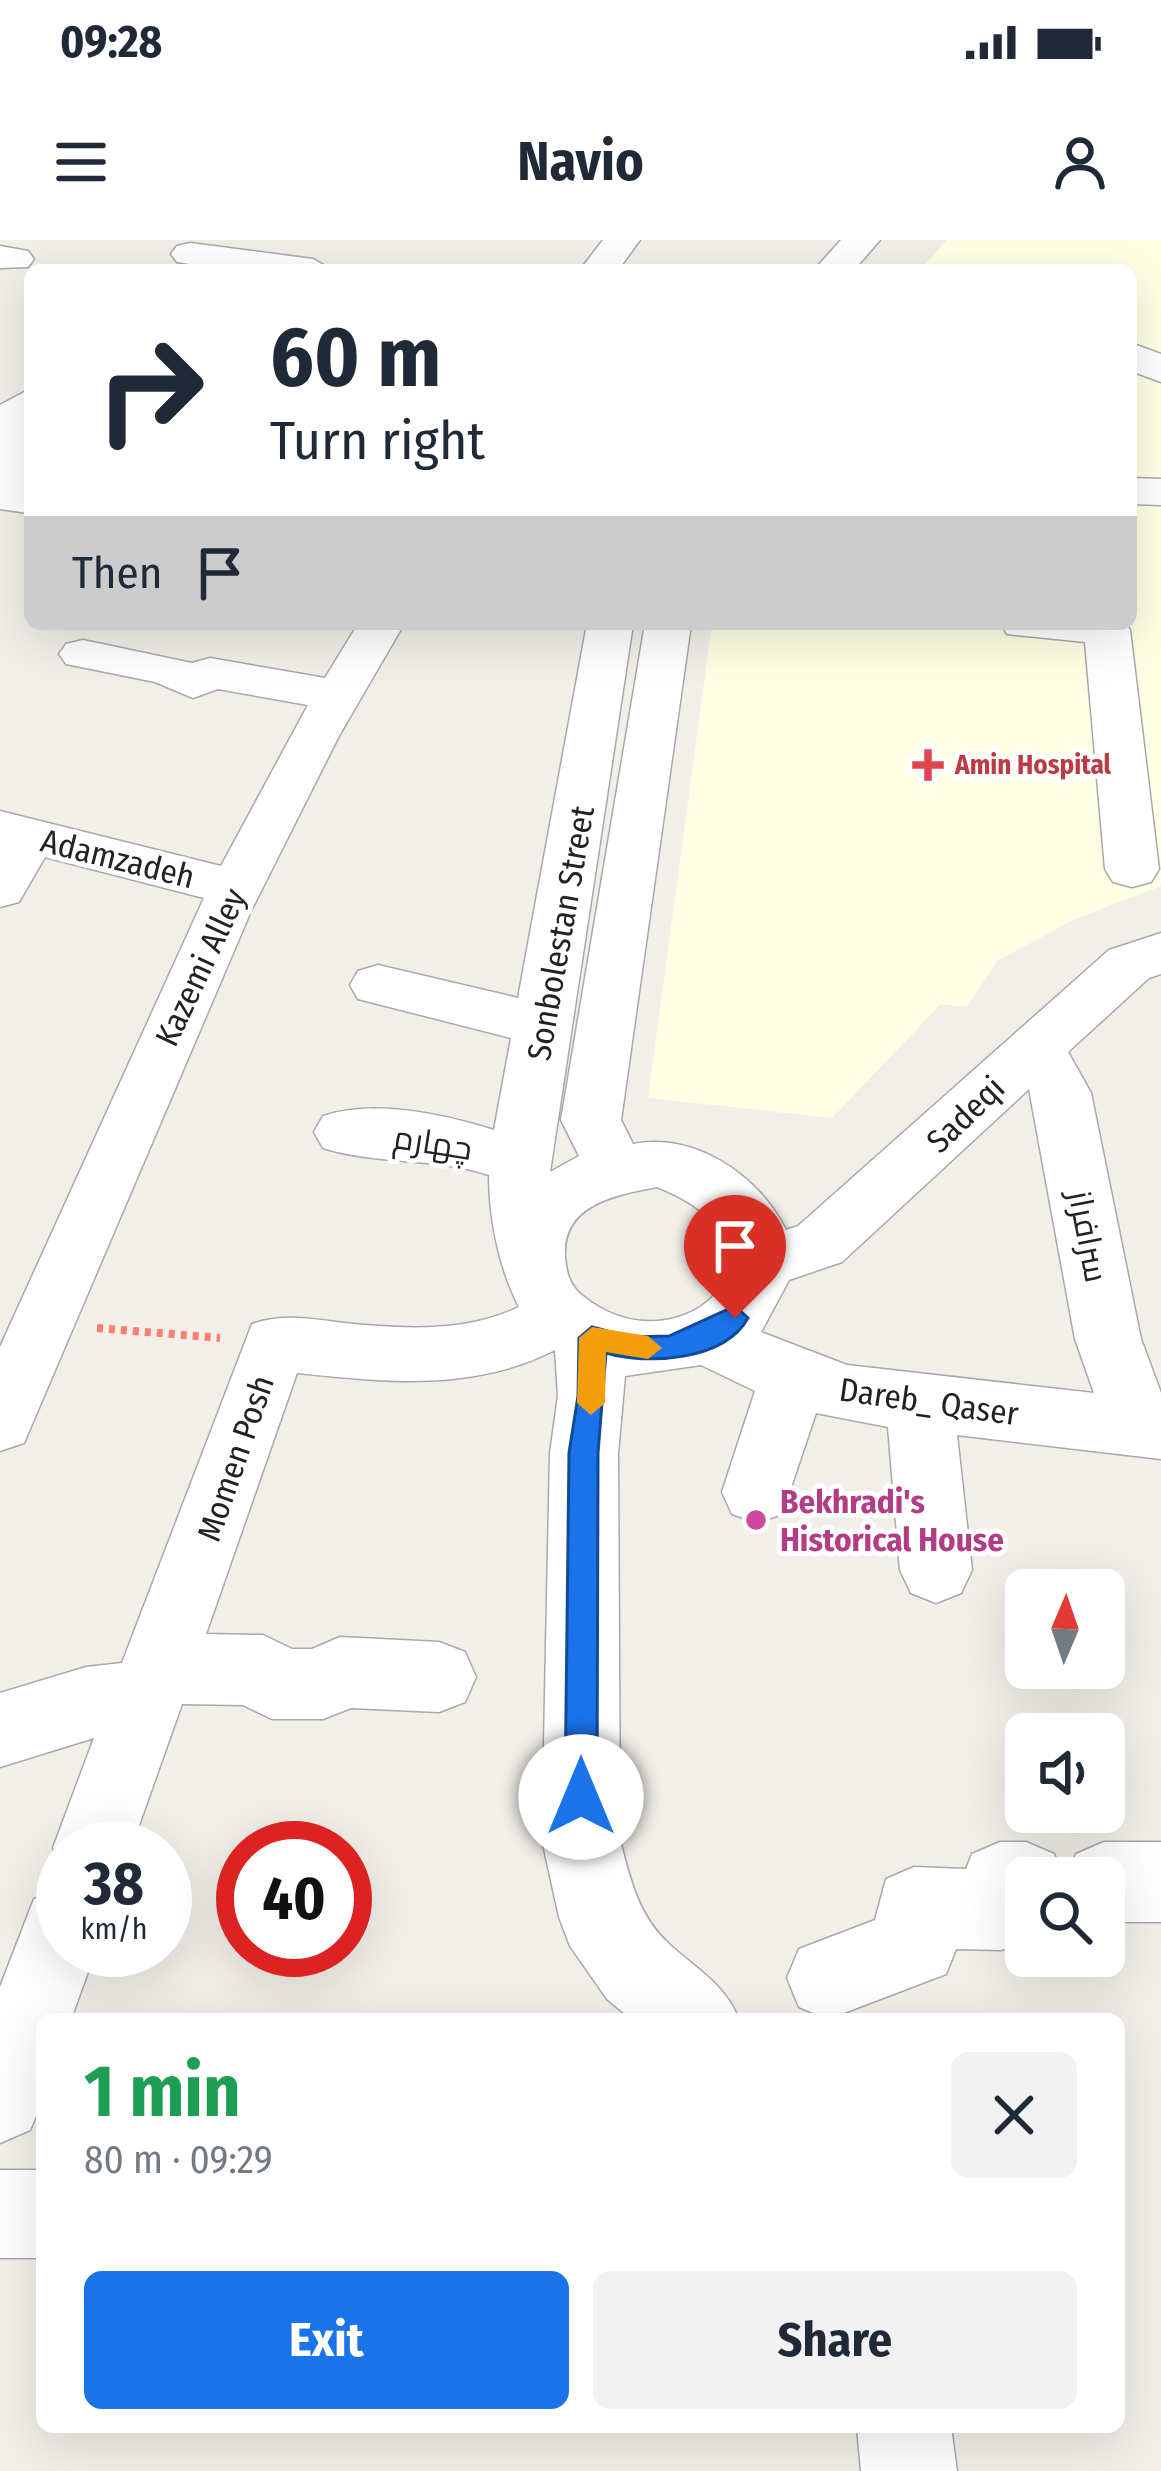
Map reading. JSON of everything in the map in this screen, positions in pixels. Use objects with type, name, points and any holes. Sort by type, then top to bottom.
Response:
[{"type":"street","points":[[604,264],[622,240]]},
{"type":"street","points":[[839,264],[862,240]]},
{"type":"street","points":[[190,254],[257,251],[295,264]]},
{"type":"street","points":[[19,499],[9,419],[24,406]]},
{"type":"street","name":"Kazemi Alley","points":[[0,1422],[24,1321],[135,1059],[236,888],[377,630]]},
{"type":"street","name":"Sonbolestan Street","points":[[531,1240],[520,1216],[519,1161],[609,630]]},
{"type":"street","name":"Sonbolestan Street","points":[[614,1166],[591,1120],[667,630]]},
{"type":"street","points":[[1107,630],[1142,795],[1132,869]]},
{"type":"street","points":[[83,654],[169,670],[193,683],[210,674],[338,695]]},
{"type":"street","points":[[0,889],[16,832]]},
{"type":"street","name":"Adamzadeh","points":[[16,832],[236,888]]},
{"type":"street","name":"Sadeqi","points":[[761,1264],[820,1244],[1130,964],[1161,953]]},
{"type":"street","points":[[377,985],[543,1025]]},
{"type":"street","name":"سرافراز","points":[[1036,1046],[1061,1093],[1108,1339],[1150,1428]]},
{"type":"street","name":"چهارم","points":[[344,1132],[452,1139],[519,1161]]},
{"type":"street","points":[[657,1163],[699,1174],[734,1196],[756,1228],[761,1264],[753,1293],[735,1318],[706,1336],[669,1347],[630,1348],[576,1327],[539,1293],[530,1267],[531,1240],[540,1215],[558,1192],[614,1166],[657,1163]]},
{"type":"street","points":[[576,1327],[592,1396],[584,1453],[581,1840],[599,1918],[636,1970],[690,2013]]},
{"type":"street","name":"Momen Posh","points":[[102,1821],[275,1342],[449,1358],[576,1327]]},
{"type":"street","name":"Dareb_ Qaser","points":[[706,1336],[794,1378],[847,1394],[1150,1428]]},
{"type":"street","points":[[757,1492],[794,1378]]},
{"type":"street","points":[[920,1402],[936,1570]]},
{"type":"street","points":[[0,1730],[153,1683],[262,1670],[272,1684],[323,1684],[340,1672],[439,1677]]},
{"type":"street","points":[[828,1978],[917,1945],[914,1907],[1001,1910],[1000,1882],[1005,1882]]},
{"type":"street","points":[[1125,1882],[1161,1882]]},
{"type":"street","points":[[0,2099],[45,1977]]},
{"type":"street","points":[[0,2214],[36,2214]]},
{"type":"street","points":[[905,2433],[909,2471]]},
{"type":"path","points":[[24,1321],[275,1342]]},
{"type":"shaded area","name":"Amin Hospital","points":[[947,240],[1161,240],[1161,886],[1075,919],[997,961],[967,1007],[941,1004],[832,1118],[648,1098],[711,630],[1137,630],[1137,264],[925,264]]},
{"type":"slow traffic","points":[[591,1403],[592,1338],[648,1348]]},
{"type":"place","name":"Amin Hospital","points":[[928,765]]},
{"type":"place","name":"Bekhradi's Historical House","points":[[756,1520]]},
{"type":"route","points":[[581,1797],[584,1453],[592,1396],[592,1338],[630,1348],[669,1347],[706,1336],[735,1318]]}]
